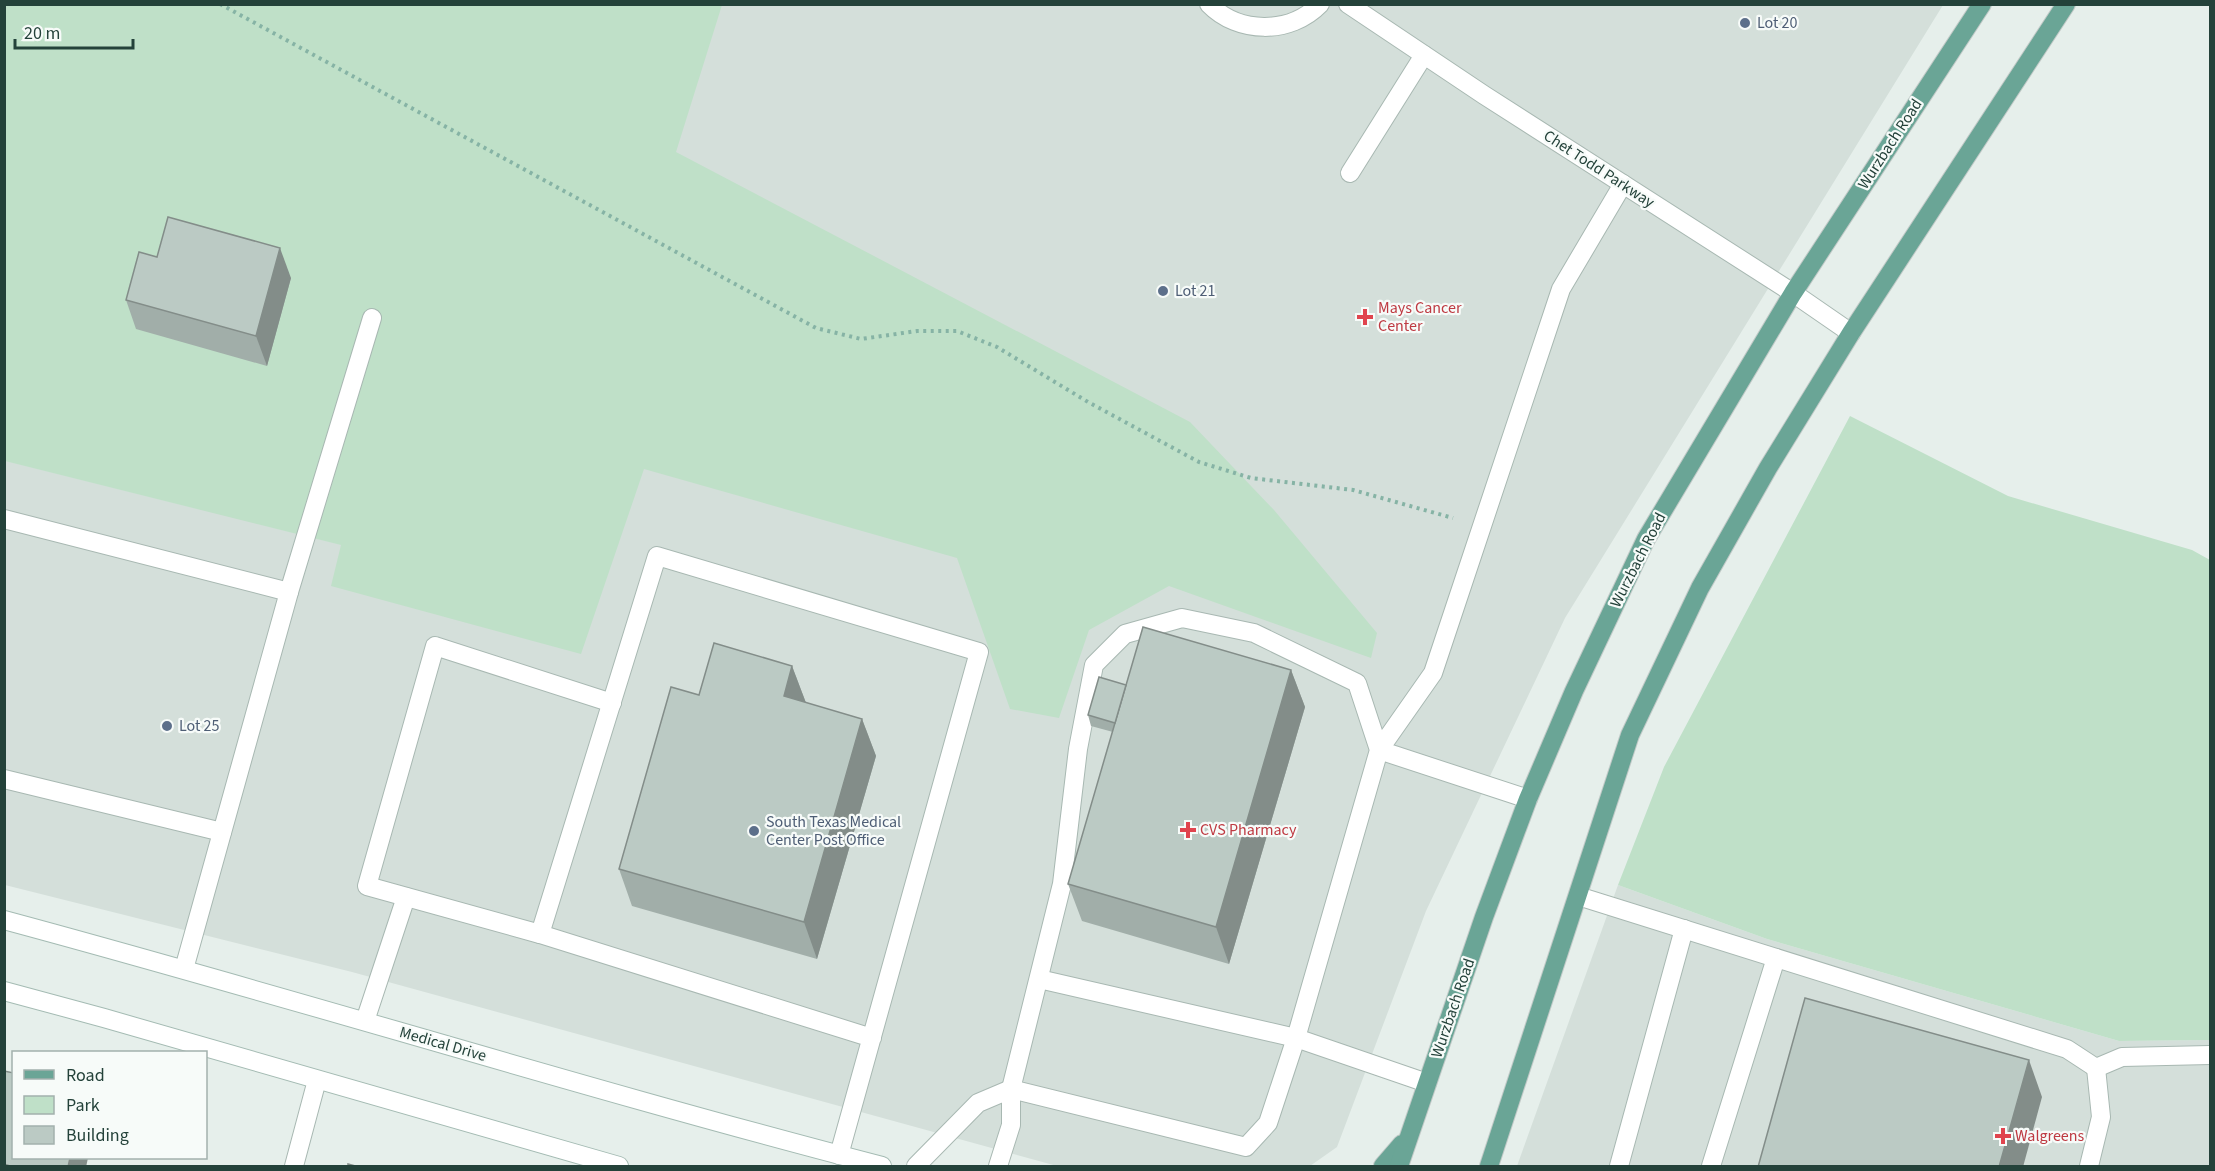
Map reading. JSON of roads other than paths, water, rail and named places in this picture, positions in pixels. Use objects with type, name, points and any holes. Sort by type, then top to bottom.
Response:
[{"type":"main road","name":"Wurzbach Road","points":[[1399,1167],[1484,917],[1528,799],[1574,691],[1646,539],[1793,292],[1982,4]]},
{"type":"main road","points":[[1490,1166],[1630,735],[1700,588],[1768,468],[1851,333],[2066,4]]},
{"type":"main road","points":[[1383,1167],[1409,1136]]},
{"type":"street","points":[[1209,4],[1218,14],[1240,25],[1266,28],[1291,23],[1313,12],[1320,4]]},
{"type":"street","name":"Chet Todd Parkway","points":[[1348,4],[1793,292],[1851,333]]},
{"type":"street","points":[[1350,173],[1424,55]]},
{"type":"street","points":[[916,1167],[978,1103],[1011,1089],[1246,1148],[1268,1123],[1296,1038],[1379,750],[1432,673],[1561,289],[1623,184]]},
{"type":"street","points":[[184,969],[289,592],[372,318]]},
{"type":"street","points":[[4,519],[289,592]]},
{"type":"street","points":[[540,934],[657,556],[980,652],[839,1155]]},
{"type":"street","points":[[998,1167],[1011,1125],[1011,1089],[1062,884],[1078,749],[1094,665],[1125,634],[1182,618],[1254,633],[1357,683],[1379,750]]},
{"type":"street","points":[[612,703],[435,646],[367,886],[540,934],[872,1038]]},
{"type":"street","points":[[1379,750],[1528,799]]},
{"type":"street","points":[[4,779],[222,832]]},
{"type":"street","points":[[1578,896],[2067,1049],[2096,1068]]},
{"type":"street","points":[[365,1022],[406,897]]},
{"type":"street","name":"Medical Drive","points":[[4,920],[882,1167]]},
{"type":"street","points":[[1619,1167],[1684,929]]},
{"type":"street","points":[[1711,1167],[1776,958]]},
{"type":"street","points":[[1039,979],[1296,1038],[1427,1083]]},
{"type":"street","points":[[4,991],[619,1167]]},
{"type":"street","points":[[2096,1068],[2121,1057],[2211,1055]]},
{"type":"street","points":[[2089,1167],[2101,1118],[2096,1068]]},
{"type":"street","points":[[294,1167],[317,1080]]},
{"type":"place","name":"Lot 20","points":[[1745,23]]},
{"type":"place","name":"Lot 21","points":[[1163,291]]},
{"type":"place","name":"Mays Cancer Center","points":[[1365,317]]},
{"type":"place","name":"Lot 25","points":[[167,726]]},
{"type":"place","name":"CVS Pharmacy","points":[[1188,830]]},
{"type":"place","name":"South Texas Medical Center Post Office","points":[[754,831]]},
{"type":"place","name":"Walgreens","points":[[2003,1136]]}]
